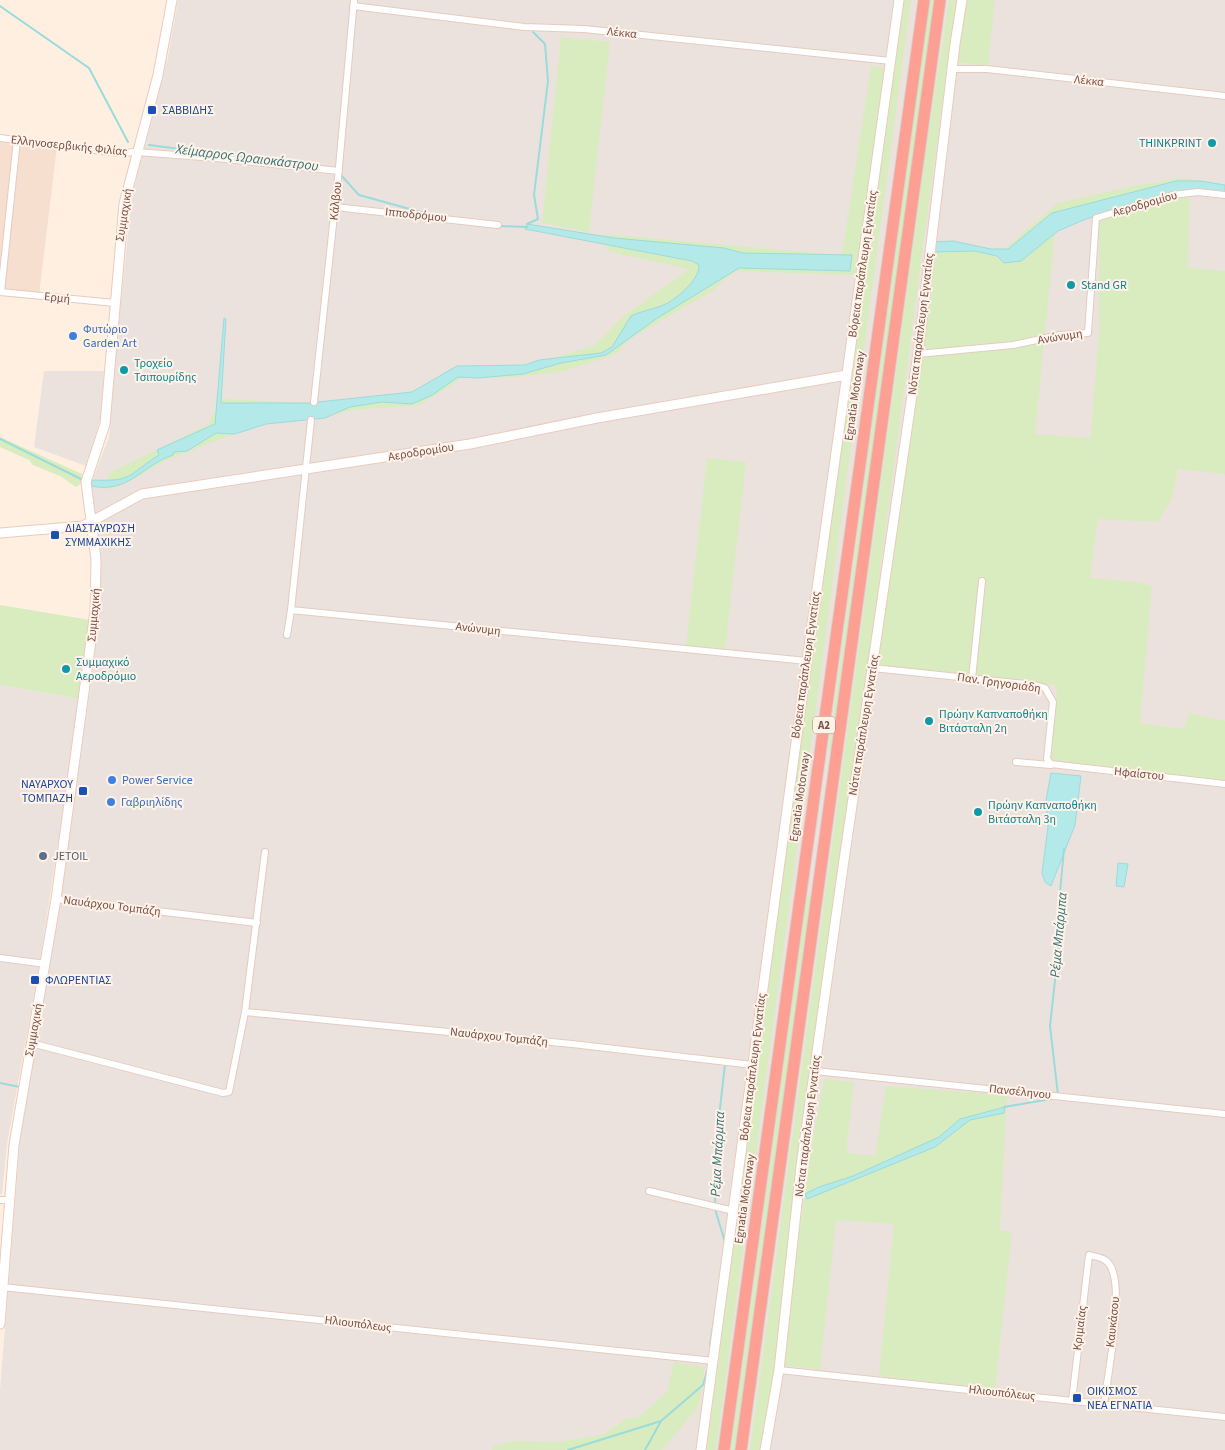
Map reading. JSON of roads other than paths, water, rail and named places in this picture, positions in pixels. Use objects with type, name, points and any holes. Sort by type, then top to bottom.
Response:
[{"type":"highway","name":"Egnatia Motorway","points":[[724,1450],[924,0]]},
{"type":"highway","name":"Α2","points":[[741,1450],[940,0]]},
{"type":"street","name":"Συμμαχική","points":[[0,1324],[4,1200],[46,964],[95,612],[96,560],[92,521],[86,496],[86,482],[105,424],[123,213],[158,75],[172,0]]},
{"type":"street","name":"Βόρεια παράπλευρη Εγνατίας","points":[[701,1450],[807,660],[899,0]]},
{"type":"street","name":"Νότια παράπλευρη Εγνατίας","points":[[764,1450],[779,1370],[801,1166],[918,354],[954,69],[955,44],[962,0]]},
{"type":"street","name":"Λέκκα","points":[[354,3],[524,27],[584,29],[891,61]]},
{"type":"street","name":"Κάλβου","points":[[314,402],[339,171],[354,3]]},
{"type":"street","name":"Λέκκα","points":[[954,69],[987,70],[1225,96]]},
{"type":"street","name":"Ελληνοσερβικής Φιλίας","points":[[0,138],[118,154],[137,152],[339,171]]},
{"type":"street","points":[[0,292],[17,140]]},
{"type":"street","name":"Αεροδρομίου","points":[[1096,218],[1172,195],[1194,192],[1225,195]]},
{"type":"street","name":"Ιπποδρόμου","points":[[335,207],[498,225]]},
{"type":"street","name":"Ανώνυμη","points":[[918,354],[1013,345],[1060,335],[1088,333],[1096,218]]},
{"type":"street","name":"Ερμή","points":[[0,292],[115,303]]},
{"type":"street","name":"Αεροδρομίου","points":[[0,533],[78,528],[142,494],[470,444],[598,418],[847,375]]},
{"type":"street","points":[[287,636],[311,420]]},
{"type":"street","points":[[972,679],[982,581]]},
{"type":"street","name":"Ανώνυμη","points":[[291,610],[807,660]]},
{"type":"street","name":"Παν. Γρηγοριάδη","points":[[873,668],[1035,685],[1047,690],[1053,702],[1047,759],[1051,764]]},
{"type":"street","name":"Ηφαίστου","points":[[1016,762],[1051,764],[1225,784]]},
{"type":"street","points":[[31,1042],[223,1093],[229,1092],[245,1012],[265,852]]},
{"type":"street","name":"Ναυάρχου Τομπάζη","points":[[56,899],[257,924]]},
{"type":"street","points":[[0,958],[46,964]]},
{"type":"street","name":"Ναυάρχου Τομπάζη","points":[[245,1012],[572,1044],[753,1065]]},
{"type":"street","name":"Πανσέληνου","points":[[815,1071],[1225,1114]]},
{"type":"street","points":[[649,1191],[734,1211]]},
{"type":"street","name":"Κριμαίας","points":[[1072,1401],[1089,1255]]},
{"type":"street","name":"Καυκάσου","points":[[1089,1255],[1101,1257],[1112,1268],[1117,1294],[1104,1404]]},
{"type":"street","name":"Ηλιουπόλεως","points":[[2,1286],[714,1361]]},
{"type":"street","name":"Ηλιουπόλεως","points":[[779,1370],[1225,1416]]},
{"type":"water","points":[[1176,181],[1200,181],[1225,185],[1225,197],[1185,192],[1086,219],[1058,231],[1021,261],[1004,263],[997,256],[975,251],[932,252],[932,242],[953,241],[991,249],[1008,249],[1052,213]]},
{"type":"water","points":[[527,224],[614,238],[724,248],[743,253],[852,255],[850,271],[739,268],[656,319],[606,355],[561,363],[523,374],[478,378],[458,377],[432,395],[412,404],[382,402],[350,407],[325,418],[266,424],[235,434],[216,433],[187,451],[174,452],[173,455],[152,465],[125,482],[115,486],[91,486],[92,480],[116,480],[129,476],[159,455],[157,450],[215,424],[224,318],[226,319],[221,403],[309,403],[412,392],[457,366],[525,365],[539,360],[601,353],[612,347],[631,316],[673,300],[686,289],[698,271],[699,265],[692,261],[525,229]]},
{"type":"water","points":[[1051,773],[1081,776],[1075,825],[1051,886],[1045,882],[1042,873],[1048,827],[1046,800]]},
{"type":"water","points":[[1118,863],[1128,864],[1124,887],[1116,886]]},
{"type":"water","points":[[1005,1107],[1004,1113],[970,1120],[935,1147],[807,1199],[805,1194],[819,1187],[853,1176],[939,1137],[960,1119]]},
{"type":"waterway","points":[[0,6],[89,68],[128,142]]},
{"type":"waterway","name":"Χείμαρρος Ωραιοκάστρου","points":[[529,224],[527,224],[538,219],[534,195],[548,81],[545,44],[533,32]]},
{"type":"waterway","name":"Χείμαρρος Ωραιοκάστρου","points":[[149,145],[298,164]]},
{"type":"waterway","name":"Χείμαρρος Ωραιοκάστρου","points":[[340,174],[359,195],[428,214]]},
{"type":"waterway","name":"Χείμαρρος Ωραιοκάστρου","points":[[499,226],[527,227]]},
{"type":"waterway","name":"Χείμαρρος Ωραιοκάστρου","points":[[0,439],[83,480]]},
{"type":"waterway","name":"Ρέμα Μπάρμπα","points":[[1058,1095],[1050,1026],[1062,917],[1060,892],[1064,849]]},
{"type":"waterway","name":"Ρέμα Μπάρμπα","points":[[725,1064],[716,1144],[715,1209],[725,1242]]},
{"type":"waterway","name":"Ρέμα Μπάρμπα","points":[[0,1083],[20,1087]]},
{"type":"waterway","name":"Ρέμα Μπάρμπα","points":[[1004,1107],[1051,1099]]},
{"type":"waterway","points":[[710,1345],[717,1301]]},
{"type":"waterway","points":[[568,1450],[661,1421],[703,1385],[707,1371]]},
{"type":"waterway","points":[[645,1450],[661,1421]]},
{"type":"place","name":"ΣΑΒΒΙΔΗΣ","points":[[152,110]]},
{"type":"place","name":"THINKPRINT","points":[[1212,143]]},
{"type":"place","name":"Stand GR","points":[[1071,285]]},
{"type":"place","name":"Φυτώριο Garden Art","points":[[73,336]]},
{"type":"place","name":"Τροχείο Τσιπουρίδης","points":[[124,370]]},
{"type":"place","name":"ΔΙΑΣΤΑΥΡΩΣΗ ΣΥΜΜΑΧΙΚΗΣ","points":[[55,535]]},
{"type":"place","name":"Συμμαχικό Αεροδρόμιο","points":[[66,669]]},
{"type":"place","name":"Πρώην Καπναποθήκη Βιτάσταλη 2η","points":[[929,721]]},
{"type":"place","name":"Power Service","points":[[112,780]]},
{"type":"place","name":"ΝΑΥΑΡΧΟΥ ΤΟΜΠΑΖΗ","points":[[83,791]]},
{"type":"place","name":"Γαβριηλίδης","points":[[111,802]]},
{"type":"place","name":"Πρώην Καπναποθήκη Βιτάσταλη 3η","points":[[978,812]]},
{"type":"place","name":"JETOIL","points":[[43,856]]},
{"type":"place","name":"ΦΛΩΡΕΝΤΙΑΣ","points":[[35,980]]},
{"type":"place","name":"ΟΙΚΙΣΜΟΣ ΝΕΑ ΕΓΝΑΤΙΑ","points":[[1077,1398]]}]
